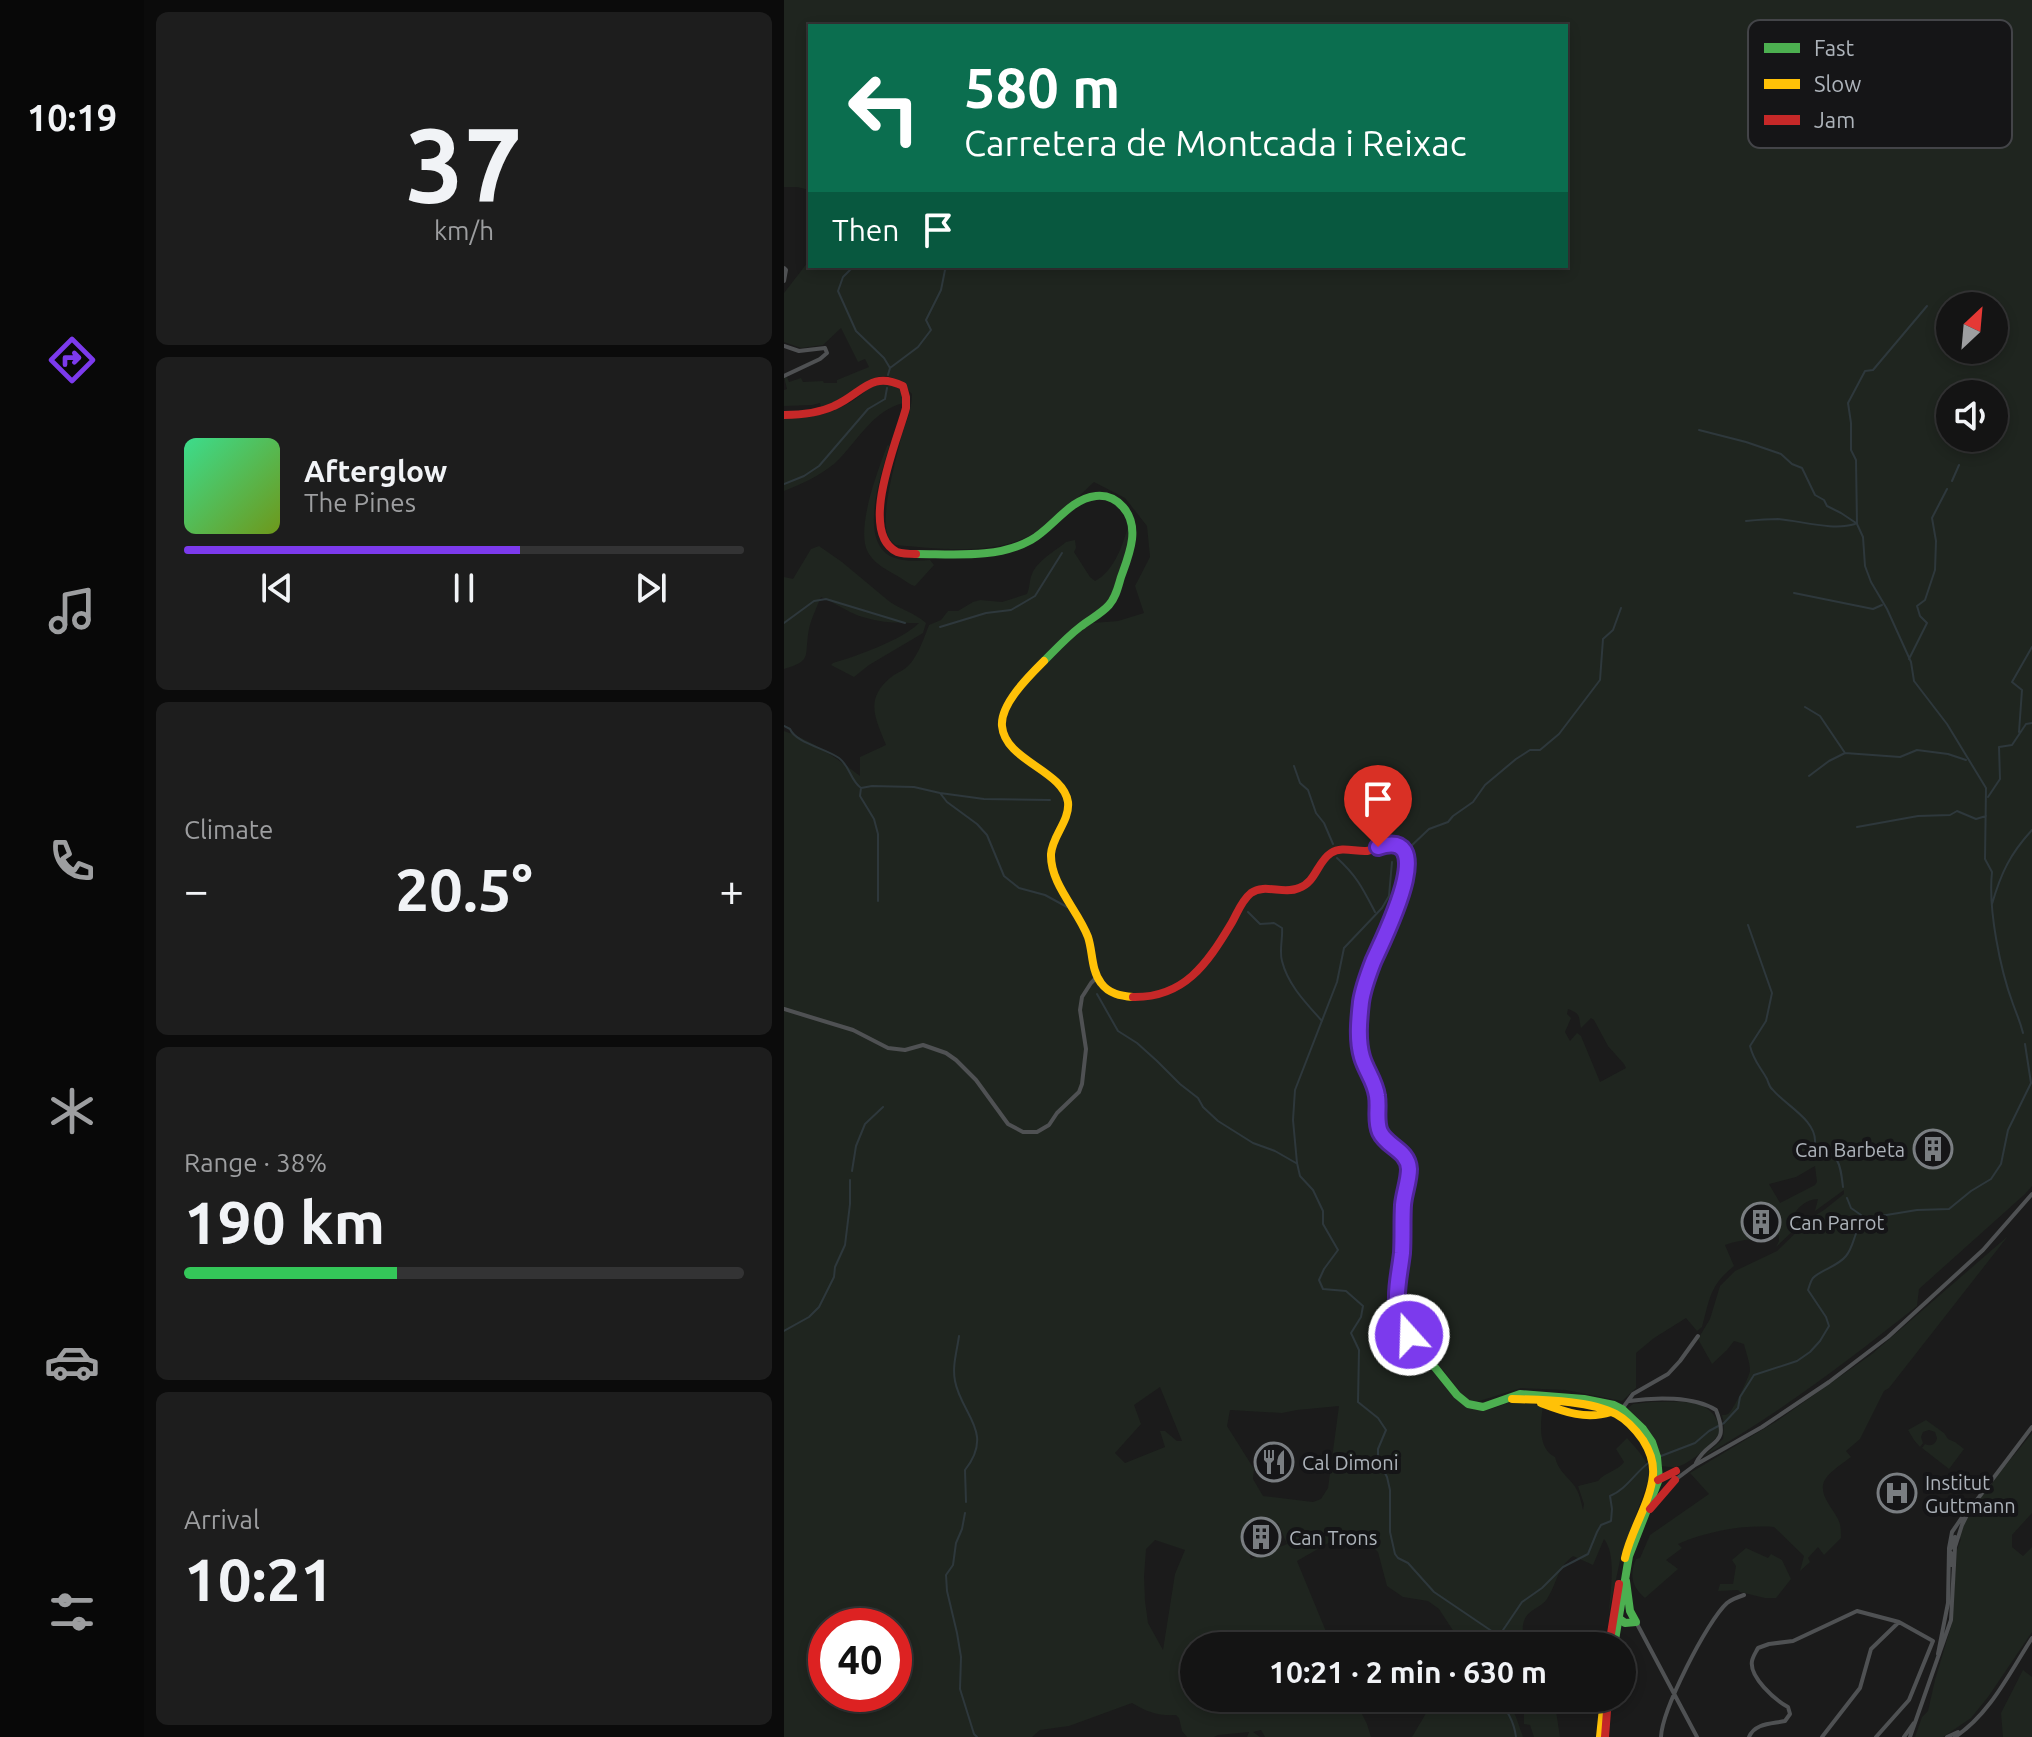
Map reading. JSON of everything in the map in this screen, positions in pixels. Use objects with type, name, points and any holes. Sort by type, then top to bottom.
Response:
[{"type":"street","points":[[784,268],[784,281]]},
{"type":"street","points":[[784,346],[799,351],[825,348],[827,353],[816,362],[784,376]]},
{"type":"street","points":[[784,415],[819,412],[847,400],[874,380],[888,380],[903,386],[907,397],[905,410],[879,514],[884,542],[899,553],[978,553],[1007,549],[1038,537],[1074,505],[1091,496],[1110,498],[1127,512],[1133,538],[1115,598],[1045,661],[1018,692],[1002,717],[1005,732],[1019,755],[1053,780],[1066,796],[1067,812],[1052,846],[1051,858],[1058,879],[1088,937],[1097,977],[1104,988],[1128,996],[1152,996],[1174,991],[1217,946],[1252,892],[1262,888],[1288,891],[1301,888],[1314,878],[1327,856],[1334,851],[1365,851],[1391,844],[1404,851],[1408,860],[1407,875],[1366,979],[1359,1032],[1362,1056],[1378,1099],[1379,1130],[1408,1164],[1397,1282],[1396,1304],[1400,1319],[1409,1335],[1468,1404],[1483,1407],[1520,1394],[1603,1402],[1622,1409],[1643,1429],[1659,1479],[1666,1484],[1762,1427],[1888,1337],[1983,1250],[2032,1194]]},
{"type":"street","points":[[784,1009],[853,1030],[888,1048],[905,1050],[923,1045],[946,1053],[976,1080],[1008,1124],[1023,1132],[1037,1132],[1049,1125],[1079,1092],[1086,1049],[1080,1010],[1082,997],[1097,977]]},
{"type":"street","points":[[1622,1409],[1633,1394],[1668,1374],[1698,1336]]},
{"type":"street","points":[[1557,1397],[1581,1403],[1586,1411]]},
{"type":"street","points":[[1508,1398],[1530,1399],[1566,1412],[1586,1411],[1598,1416],[1611,1412],[1622,1418],[1649,1444]]},
{"type":"street","points":[[1629,1401],[1699,1401],[1716,1410],[1722,1428],[1717,1442],[1699,1457],[1695,1465],[1675,1476],[1644,1513]]},
{"type":"street","points":[[1586,1411],[1592,1404],[1622,1409]]},
{"type":"street","points":[[1950,1625],[1949,1550],[1952,1532],[2032,1427]]},
{"type":"street","points":[[1656,1468],[1675,1476]]},
{"type":"street","points":[[1614,1632],[1627,1565],[1656,1468]]},
{"type":"street","points":[[1613,1632],[1618,1589],[1628,1544],[1659,1479]]},
{"type":"street","points":[[1954,1580],[1949,1550],[1970,1509]]},
{"type":"street","points":[[1907,1737],[1950,1625],[1955,1547],[1959,1532]]},
{"type":"street","points":[[1627,1565],[1626,1584],[1632,1623],[1697,1737]]},
{"type":"street","points":[[1618,1589],[1617,1617],[1632,1623]]},
{"type":"street","points":[[1661,1737],[1661,1726],[1677,1685],[1716,1616],[1727,1603],[1744,1595]]},
{"type":"street","points":[[1938,1656],[1948,1599]]},
{"type":"street","points":[[1617,1617],[1630,1611]]},
{"type":"street","points":[[1749,1737],[1756,1727],[1785,1721],[1790,1714],[1788,1707],[1772,1697],[1753,1671],[1752,1661],[1758,1648],[1793,1641],[1857,1611],[1899,1622],[1933,1641],[1906,1706],[1876,1737]]},
{"type":"street","points":[[1822,1737],[1860,1688],[1871,1649],[1899,1622]]},
{"type":"street","points":[[1623,1632],[1632,1623]]},
{"type":"street","points":[[1955,1737],[1975,1721],[1988,1705],[2032,1638]]},
{"type":"street","points":[[1602,1737],[1605,1712]]},
{"type":"street","points":[[1947,1737],[1964,1730]]},
{"type":"shaded area","points":[[784,0],[2032,0],[2032,1186],[1919,1289],[1917,1306],[1814,1385],[1704,1456],[1723,1439],[1722,1415],[1728,1414],[1733,1407],[1750,1371],[1744,1344],[1734,1341],[1712,1364],[1698,1339],[1710,1319],[1720,1286],[1735,1271],[1777,1251],[1811,1218],[1844,1194],[1844,1190],[1815,1211],[1818,1199],[1802,1205],[1790,1219],[1795,1229],[1776,1247],[1779,1235],[1725,1245],[1734,1266],[1715,1286],[1702,1327],[1697,1331],[1686,1318],[1636,1353],[1636,1388],[1622,1401],[1566,1390],[1521,1388],[1473,1403],[1466,1400],[1443,1370],[1435,1373],[1453,1396],[1475,1410],[1521,1401],[1543,1407],[1543,1442],[1575,1487],[1583,1510],[1578,1486],[1598,1481],[1621,1465],[1624,1462],[1616,1449],[1627,1438],[1645,1460],[1650,1476],[1621,1556],[1609,1612],[1612,1564],[1604,1539],[1593,1565],[1573,1556],[1567,1561],[1547,1599],[1526,1617],[1524,1632],[1454,1632],[1439,1609],[1428,1601],[1403,1597],[1387,1586],[1378,1552],[1365,1539],[1352,1545],[1330,1542],[1297,1561],[1326,1632],[1180,1632],[1180,1712],[1361,1712],[1371,1737],[1265,1737],[1261,1730],[1253,1732],[1260,1737],[1247,1737],[1249,1732],[1187,1737],[1176,1715],[1153,1713],[1132,1703],[1069,1726],[1040,1730],[1032,1737],[784,1737],[784,731],[824,750],[860,776],[860,757],[886,745],[874,710],[877,694],[890,678],[910,664],[929,625],[941,620],[948,611],[958,611],[973,602],[1002,602],[1027,594],[1034,569],[1066,542],[1075,540],[1074,552],[1095,581],[1112,565],[1128,527],[1130,540],[1111,596],[1093,623],[1118,621],[1144,613],[1135,586],[1150,557],[1147,526],[1125,498],[1094,482],[1049,523],[1027,537],[1009,543],[971,549],[896,545],[886,527],[887,503],[912,394],[896,380],[882,376],[821,407],[820,403],[784,406],[784,390],[787,389],[784,377],[789,382],[801,378],[803,382],[837,383],[837,380],[869,367],[865,359],[858,362],[841,328],[823,345],[801,348],[784,342],[784,293],[808,262],[808,268],[1568,268],[1568,24],[808,24],[808,190],[784,187]],"holes":[[[1568,1009],[1577,1014],[1581,1028],[1591,1018],[1594,1020],[1608,1046],[1626,1068],[1600,1082],[1581,1036],[1577,1033],[1570,1041],[1565,1032],[1571,1018],[1567,1014]],[[1815,1166],[1815,1185],[1780,1203],[1769,1184],[1796,1177]],[[1160,1387],[1182,1441],[1160,1431],[1165,1447],[1125,1463],[1115,1453],[1141,1424],[1134,1405]],[[1339,1406],[1328,1488],[1321,1499],[1313,1502],[1263,1496],[1253,1479],[1254,1469],[1227,1426],[1230,1410],[1282,1413]],[[1278,1523],[1287,1544],[1251,1559],[1242,1531]],[[1155,1540],[1185,1550],[1175,1574],[1163,1650],[1148,1623],[1144,1576],[1146,1549]]]},
{"type":"shaded area","points":[[882,383],[898,388],[904,403],[874,420],[834,464],[784,491],[784,418],[829,412]]},
{"type":"shaded area","points":[[890,444],[875,505],[876,537],[882,549],[892,557],[930,560],[934,565],[915,586],[879,565],[865,544],[866,516],[873,485]]},
{"type":"shaded area","points":[[819,546],[890,602],[926,623],[923,633],[854,677],[831,665],[891,641],[919,623],[867,618],[821,597],[810,626],[803,661],[784,669],[784,577],[793,579],[811,549]]},
{"type":"shaded area","points":[[2008,1236],[1884,1391],[1860,1439],[1846,1451],[1851,1457],[1834,1469],[1823,1483],[1826,1499],[1841,1528],[1841,1538],[1824,1555],[1818,1547],[1808,1558],[1810,1562],[1800,1571],[1804,1556],[1774,1527],[1713,1532],[1678,1544],[1682,1548],[1666,1560],[1678,1569],[1645,1598],[1641,1594],[1633,1580],[1633,1570],[1650,1535],[1709,1494],[1690,1473],[1777,1421],[1872,1354]]},
{"type":"shaded area","points":[[1684,1402],[1702,1406],[1710,1411],[1721,1430],[1710,1445],[1687,1463],[1677,1467],[1662,1466],[1655,1442],[1628,1408],[1633,1404]]},
{"type":"shaded area","points":[[1926,1420],[1964,1449],[1949,1469],[1922,1448],[1925,1444],[1936,1442],[1935,1432],[1923,1432],[1920,1447],[1908,1430]]},
{"type":"shaded area","points":[[2032,1433],[2032,1513],[2012,1535],[2012,1547],[2023,1556],[2032,1547],[2032,1632],[1971,1718],[1943,1737],[1915,1737],[1922,1717],[1928,1711],[1952,1623],[1959,1538],[1980,1498]]},
{"type":"shaded area","points":[[1746,1548],[1768,1558],[1771,1554],[1782,1560],[1791,1579],[1776,1598],[1738,1590],[1718,1591],[1720,1584],[1733,1584],[1736,1566],[1732,1560]]},
{"type":"shaded area","points":[[2023,1670],[2032,1677],[2032,1737],[2003,1737],[2001,1713]]},
{"type":"shaded area","points":[[1427,1712],[1513,1712],[1523,1737],[1412,1737]]},
{"type":"shaded area","points":[[1524,1712],[1556,1712],[1560,1737],[1534,1737],[1530,1725],[1524,1724]]},
{"type":"waterway","points":[[852,268],[843,277],[838,291],[856,331],[890,368]]},
{"type":"waterway","points":[[888,375],[890,368],[918,347],[931,330],[926,320],[941,290],[947,268]]},
{"type":"waterway","points":[[1927,306],[1873,370],[1865,371],[1848,403],[1851,450],[1856,460],[1857,524],[1863,537],[1865,566],[1911,662],[1914,681],[1947,724],[1986,788],[1985,859],[1992,872],[1996,939],[2008,990],[2023,1033]]},
{"type":"waterway","points":[[784,484],[819,466],[868,409],[885,399],[887,388]]},
{"type":"waterway","points":[[1699,430],[1781,454],[1802,468],[1815,495],[1856,523]]},
{"type":"waterway","points":[[1952,481],[1959,465]]},
{"type":"waterway","points":[[1909,659],[1927,623],[1920,616],[1917,606],[1925,600],[1935,570],[1936,541],[1932,518],[1947,489]]},
{"type":"waterway","points":[[1746,521],[1778,519],[1817,525],[1855,524]]},
{"type":"waterway","points":[[940,627],[986,613],[1011,610],[1035,596],[1062,553]]},
{"type":"waterway","points":[[1794,593],[1873,609],[1882,605]]},
{"type":"waterway","points":[[784,623],[814,601],[826,599],[905,623]]},
{"type":"waterway","points":[[1409,848],[1429,829],[1448,822],[1473,802],[1485,785],[1516,759],[1530,750],[1540,750],[1559,734],[1600,680],[1603,639],[1613,630],[1621,608]]},
{"type":"waterway","points":[[2019,732],[2022,690],[2012,682],[2032,647]]},
{"type":"waterway","points":[[1805,707],[1820,716],[1845,753]]},
{"type":"waterway","points":[[1988,797],[2000,779],[1999,747],[2012,745],[2026,724],[2032,723]]},
{"type":"waterway","points":[[784,726],[804,742],[839,758],[861,788],[914,787],[940,793],[987,835],[1004,876],[1019,888],[1045,895],[1067,907]]},
{"type":"waterway","points":[[1809,776],[1845,753],[1900,757],[1917,750],[1966,760]]},
{"type":"waterway","points":[[1294,766],[1333,844]]},
{"type":"waterway","points":[[861,788],[860,796],[874,819],[878,834],[878,901]]},
{"type":"waterway","points":[[940,793],[984,799],[1050,800]]},
{"type":"waterway","points":[[1857,827],[1918,816],[1950,815],[1957,811],[1976,819],[1986,816]]},
{"type":"waterway","points":[[1992,904],[2007,864],[2032,830]]},
{"type":"waterway","points":[[1337,858],[1355,877],[1375,912]]},
{"type":"waterway","points":[[1392,862],[1389,896],[1382,908],[1344,948],[1337,982],[1295,1090],[1293,1120],[1297,1163],[1300,1176],[1313,1190],[1323,1211],[1323,1224],[1338,1250],[1319,1280],[1323,1289],[1346,1291],[1363,1306],[1361,1317],[1351,1333],[1359,1350],[1358,1402],[1378,1418],[1386,1430],[1378,1449],[1378,1460],[1390,1490],[1390,1532],[1395,1554],[1408,1563],[1434,1592],[1493,1632]]},
{"type":"waterway","points":[[1248,912],[1260,924],[1274,923],[1282,928],[1281,953],[1285,970],[1298,993],[1322,1021]]},
{"type":"waterway","points":[[1748,925],[1772,993],[1766,1021],[1750,1046],[1755,1060],[1771,1088],[1806,1120],[1815,1143],[1837,1160],[1843,1187]]},
{"type":"waterway","points":[[1097,994],[1118,1031],[1137,1043],[1198,1098],[1218,1121],[1253,1143],[1296,1163]]},
{"type":"waterway","points":[[1661,1456],[1695,1443],[1724,1423],[1738,1408],[1740,1397],[1754,1375],[1797,1361],[1820,1341],[1829,1326],[1808,1290],[1810,1284],[1817,1275],[1846,1256],[1863,1222],[1868,1218],[1917,1210],[1949,1209],[1991,1179],[2001,1164],[2008,1130],[2031,1083],[2025,1044]]},
{"type":"waterway","points":[[852,1171],[856,1146],[865,1124],[883,1107]]},
{"type":"waterway","points":[[784,1331],[809,1317],[819,1307],[834,1277],[845,1245],[850,1180]]},
{"type":"waterway","points":[[1847,1198],[1851,1208],[1861,1215],[1862,1222]]},
{"type":"waterway","points":[[959,1336],[954,1364],[955,1381],[977,1434],[977,1445],[965,1470],[966,1502]]},
{"type":"waterway","points":[[1502,1632],[1522,1602],[1563,1567],[1588,1554],[1601,1525],[1611,1521],[1610,1496],[1651,1461]]},
{"type":"waterway","points":[[965,1513],[953,1565],[946,1575],[961,1657],[960,1689],[977,1737]]},
{"type":"waterway","points":[[1507,1712],[1516,1737]]},
{"type":"traffic: fast","points":[[916,554],[975,554],[1004,550],[1031,540],[1086,498],[1103,496],[1120,504],[1128,515],[1132,532],[1130,550],[1115,595],[1106,608],[1075,631],[1044,661]]},
{"type":"traffic: fast","points":[[1408,1180],[1395,1297],[1398,1314],[1409,1335],[1457,1395],[1468,1404],[1483,1407],[1520,1394],[1584,1399],[1614,1405],[1643,1429],[1652,1442],[1659,1479],[1629,1556],[1616,1632]]},
{"type":"traffic: fast","points":[[1617,1617],[1625,1623],[1636,1622],[1630,1611],[1626,1581]]},
{"type":"traffic: slow","points":[[1044,661],[1011,699],[1003,717],[1005,738],[1064,791],[1068,809],[1051,854],[1055,876],[1088,937],[1101,983],[1111,992],[1133,997]]},
{"type":"traffic: slow","points":[[1512,1399],[1566,1402],[1605,1409],[1624,1419],[1643,1440],[1651,1457],[1653,1475],[1625,1558]]},
{"type":"traffic: slow","points":[[1541,1403],[1584,1415],[1611,1412]]},
{"type":"traffic: slow","points":[[1600,1737],[1603,1712]]},
{"type":"traffic: jam","points":[[784,415],[828,408],[874,382],[892,382],[903,386],[906,408],[884,484],[880,525],[886,541],[897,552],[916,554]]},
{"type":"traffic: jam","points":[[1133,997],[1166,992],[1192,976],[1213,952],[1242,904],[1256,890],[1299,888],[1335,851],[1367,851],[1391,844],[1396,846],[1405,856],[1407,875],[1366,979],[1359,1032],[1362,1056],[1378,1099],[1379,1130],[1405,1157],[1408,1180]]},
{"type":"traffic: jam","points":[[1658,1480],[1676,1471]]},
{"type":"traffic: jam","points":[[1650,1509],[1675,1480]]},
{"type":"traffic: jam","points":[[1611,1632],[1619,1584]]},
{"type":"traffic: jam","points":[[1605,1737],[1607,1712]]},
{"type":"place","name":"Can Barbeta","points":[[1933,1149]]},
{"type":"place","name":"Can Parrot","points":[[1761,1222]]},
{"type":"place","name":"Cal Dimoni","points":[[1274,1462]]},
{"type":"place","name":"Institut Guttmann","points":[[1897,1493]]},
{"type":"place","name":"Can Trons","points":[[1261,1537]]},
{"type":"route","points":[[1378,847],[1391,844],[1404,851],[1408,869],[1366,979],[1359,1032],[1362,1056],[1378,1099],[1379,1130],[1408,1164],[1402,1252],[1395,1297],[1400,1319],[1409,1335]]}]
